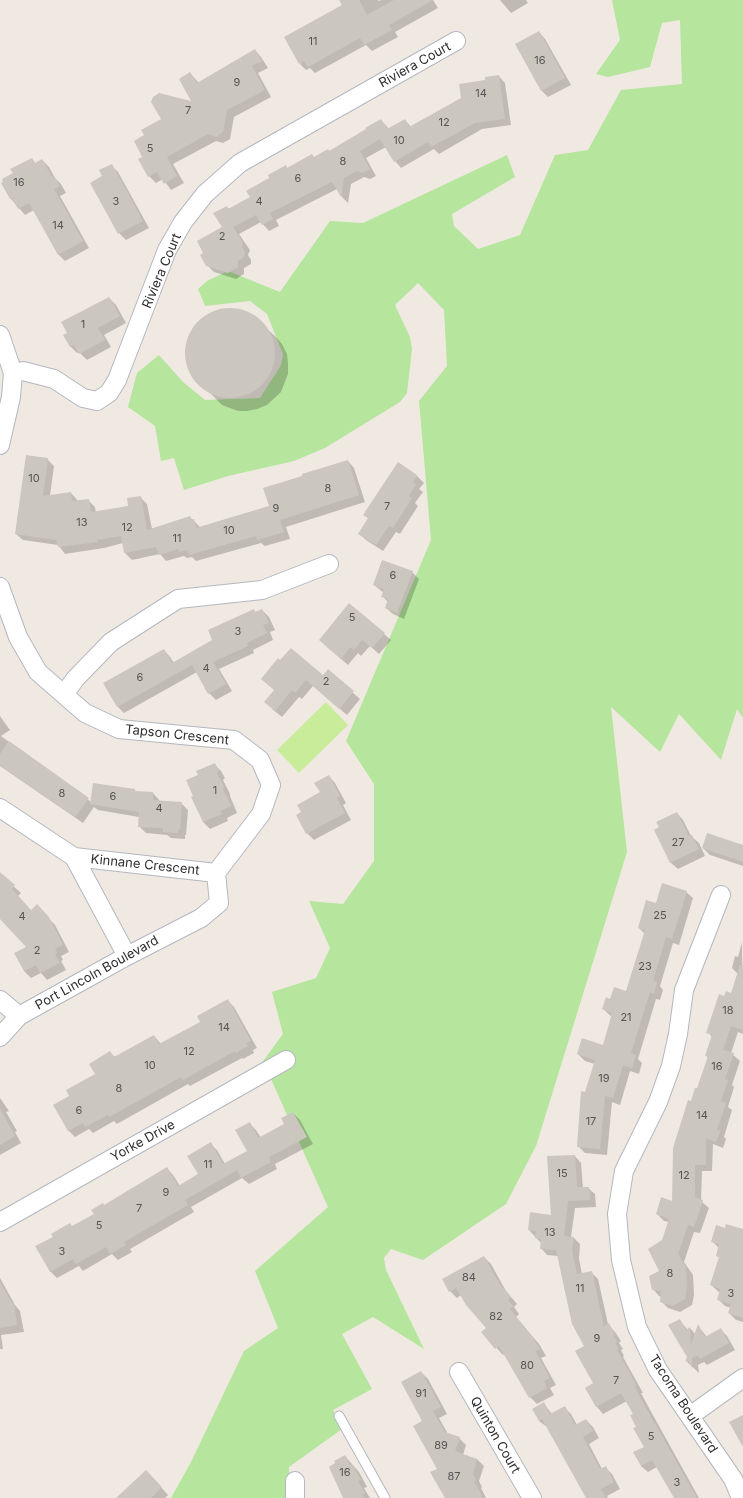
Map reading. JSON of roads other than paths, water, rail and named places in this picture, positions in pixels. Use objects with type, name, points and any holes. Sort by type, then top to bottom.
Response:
[{"type":"street","name":"Riviera Court","points":[[13,373],[24,371],[54,380],[83,398],[97,401],[109,393],[118,380],[168,250],[183,222],[204,194],[240,163],[456,41]]},
{"type":"street","points":[[0,335],[13,373],[11,398],[0,445]]},
{"type":"street","points":[[64,694],[76,678],[111,642],[178,599],[262,590],[329,564]]},
{"type":"street","name":"Tapson Crescent","points":[[0,587],[18,637],[38,672],[85,713],[119,729],[234,740],[260,760],[271,785],[261,814],[216,873]]},
{"type":"street","name":"Kinnane Crescent","points":[[0,808],[74,857],[216,873]]},
{"type":"street","name":"Kinnane Crescent","points":[[74,857],[127,956]]},
{"type":"street","name":"Port Lincoln Boulevard","points":[[0,1037],[19,1016],[127,956],[201,918],[219,903],[216,873]]},
{"type":"street","name":"Tacoma Boulevard","points":[[721,895],[684,990],[678,1034],[671,1066],[658,1102],[624,1171],[617,1214],[621,1260],[637,1327],[658,1370],[733,1480],[741,1498]]},
{"type":"street","points":[[0,1000],[19,1016]]},
{"type":"street","name":"Yorke Drive","points":[[0,1222],[286,1060]]},
{"type":"street","name":"Quinton Court","points":[[459,1372],[532,1498]]},
{"type":"street","points":[[690,1416],[743,1378]]},
{"type":"lane","points":[[339,1416],[385,1498]]}]
